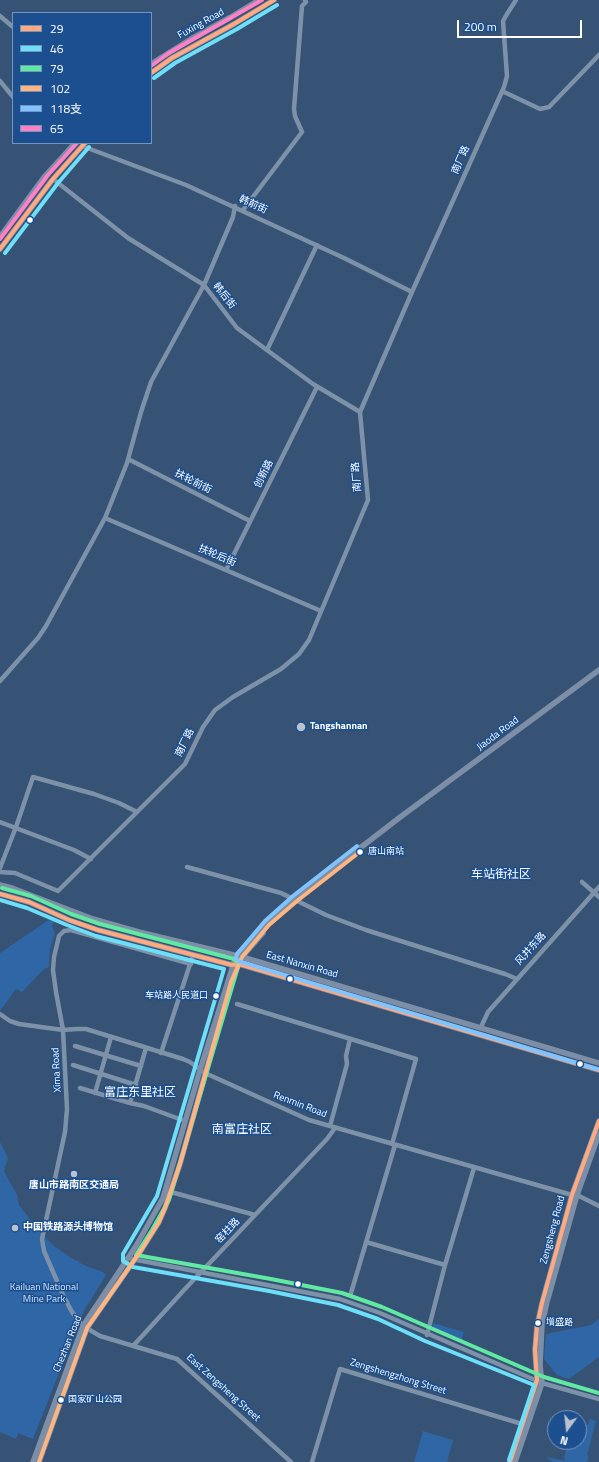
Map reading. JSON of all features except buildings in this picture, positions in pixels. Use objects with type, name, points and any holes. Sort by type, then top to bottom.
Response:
[{"type":"main road","name":"Fuxing Road","points":[[152,63],[259,0]]},
{"type":"main road","name":"Fuxing Road","points":[[152,72],[172,58],[274,0]]},
{"type":"main road","points":[[0,237],[45,176],[73,144]]},
{"type":"main road","points":[[0,249],[53,179],[84,145]]},
{"type":"main road","name":"Jiaoda Road","points":[[407,813],[599,670]]},
{"type":"main road","name":"Chezhan Road","points":[[39,1462],[85,1327],[134,1261],[159,1222],[171,1192],[232,965],[269,925],[295,900],[407,813]]},
{"type":"main road","name":"East Nanxin Road","points":[[0,885],[12,888],[93,919],[239,957],[599,1062]]},
{"type":"main road","name":"East Nanxin Road","points":[[0,894],[29,902],[69,920],[98,930],[232,965],[239,964],[599,1070]]},
{"type":"main road","name":"Chezhan Road","points":[[33,1462],[85,1327],[147,1227],[163,1198],[231,982],[239,964],[239,957]]},
{"type":"main road","name":"Zengsheng Road","points":[[515,1462],[539,1381],[535,1350],[537,1326],[574,1195],[599,1121]]},
{"type":"main road","name":"Zengsheng Road","points":[[574,1195],[599,1134]]},
{"type":"main road","name":"Zengsheng Road","points":[[510,1462],[522,1424],[539,1381]]},
{"type":"street","points":[[242,210],[302,132],[294,116],[294,109],[302,6],[306,2],[305,0]]},
{"type":"street","name":"南厂路","points":[[0,872],[15,873],[58,891],[185,764],[203,727],[215,710],[233,697],[281,668],[298,654],[309,640],[368,500],[360,412],[502,91],[507,76],[504,22],[515,0]]},
{"type":"street","points":[[0,16],[12,26]]},
{"type":"street","points":[[502,91],[540,109],[549,107],[599,55]]},
{"type":"street","points":[[0,80],[12,95]]},
{"type":"street","name":"韩前街","points":[[84,145],[235,206],[412,292]]},
{"type":"street","name":"韩后街","points":[[53,179],[128,238],[204,285],[237,328],[318,387],[360,412]]},
{"type":"street","points":[[0,682],[38,638],[46,626],[105,518],[128,459],[151,382],[204,285],[233,217],[235,206]]},
{"type":"street","points":[[267,350],[318,245]]},
{"type":"street","name":"创新路","points":[[226,570],[318,387]]},
{"type":"street","name":"扶轮前街","points":[[128,459],[250,521]]},
{"type":"street","name":"扶轮后街","points":[[105,518],[321,611]]},
{"type":"street","points":[[0,868],[33,777],[94,794],[119,803],[137,812]]},
{"type":"street","points":[[0,822],[74,850],[91,859]]},
{"type":"street","points":[[187,866],[281,893],[326,915],[366,930],[517,979]]},
{"type":"street","points":[[582,882],[599,897]]},
{"type":"street","name":"风井东路","points":[[481,1027],[488,1012],[599,887]]},
{"type":"street","name":"Xima Road","points":[[85,1327],[72,1312],[63,1295],[46,1256],[42,1240],[65,1132],[67,1109],[63,1030],[56,992],[54,957],[59,936],[64,931],[71,930],[191,964]]},
{"type":"street","points":[[162,1053],[193,955]]},
{"type":"street","points":[[237,1004],[416,1058],[351,1293]]},
{"type":"street","name":"Renmin Road","points":[[0,1014],[10,1021],[19,1024],[63,1030],[86,1030],[183,1059],[203,1071],[300,1117],[393,1145],[574,1195],[599,1206]]},
{"type":"street","points":[[95,1093],[111,1037]]},
{"type":"street","points":[[332,1127],[347,1064],[346,1056],[350,1039]]},
{"type":"street","points":[[75,1046],[141,1066]]},
{"type":"street","points":[[130,1103],[146,1048]]},
{"type":"street","points":[[73,1065],[136,1084]]},
{"type":"street","points":[[80,1088],[144,1106],[186,1121]]},
{"type":"street","name":"窑柱路","points":[[133,1346],[327,1139],[332,1127]]},
{"type":"street","points":[[427,1335],[445,1265],[474,1168]]},
{"type":"street","points":[[171,1192],[255,1215]]},
{"type":"street","points":[[366,1242],[445,1265]]},
{"type":"street","points":[[128,1257],[134,1261],[201,1272],[340,1299],[380,1313],[427,1335],[539,1381],[599,1399]]},
{"type":"street","name":"East Zengsheng Street","points":[[85,1327],[100,1336],[172,1357],[183,1363],[292,1462]]},
{"type":"street","name":"Zengshengzhong Street","points":[[312,1462],[340,1368],[522,1424]]},
{"type":"green space","points":[[55,919],[52,926],[55,933],[50,950],[49,967],[44,969],[22,992],[16,989],[0,1011],[0,953],[47,921]]},
{"type":"green space","name":"Kailuan National Mine Park","points":[[0,1142],[8,1158],[4,1171],[17,1195],[19,1205],[40,1232],[54,1246],[70,1257],[86,1266],[103,1272],[106,1275],[85,1309],[71,1337],[69,1348],[33,1439],[18,1433],[16,1439],[0,1432]]},
{"type":"green space","points":[[599,1319],[599,1357],[569,1379],[557,1375],[544,1359],[546,1334],[591,1325]]},
{"type":"green space","points":[[433,1323],[464,1332],[461,1342],[431,1330]]},
{"type":"green space","points":[[590,1419],[596,1421],[587,1455],[589,1455],[587,1462],[553,1462],[547,1458],[565,1461],[564,1458],[566,1450],[587,1450],[588,1425]]},
{"type":"green space","points":[[423,1431],[453,1440],[447,1462],[414,1462]]},
{"type":"transit line","name":"65","points":[[152,65],[169,53],[262,0]]},
{"type":"transit line","name":"29","points":[[152,72],[172,58],[274,0]]},
{"type":"transit line","name":"46","points":[[154,78],[175,63],[277,5]]},
{"type":"transit line","name":"65","points":[[0,239],[48,175],[76,144]]},
{"type":"transit line","name":"29","points":[[0,249],[53,179],[84,144]]},
{"type":"transit line","name":"46","points":[[5,253],[58,183],[89,147]]},
{"type":"transit line","name":"118支","points":[[357,846],[293,896],[265,921],[237,954],[236,958],[238,961],[597,1069]]},
{"type":"transit line","name":"102","points":[[39,1462],[87,1328],[142,1249],[159,1222],[165,1208],[180,1164],[231,982],[242,957],[269,925],[361,851]]},
{"type":"transit line","name":"79","points":[[2,888],[31,896],[71,914],[100,924],[234,959],[238,963],[169,1200],[136,1255],[342,1293],[382,1307],[544,1377],[599,1393]]},
{"type":"transit line","name":"29","points":[[0,894],[29,902],[69,920],[98,930],[232,965],[239,964],[599,1070]]},
{"type":"transit line","name":"46","points":[[0,900],[27,908],[96,936],[224,969],[157,1196],[123,1254],[123,1261],[133,1267],[338,1305],[378,1319],[425,1341],[534,1385],[509,1460]]},
{"type":"transit line","name":"29","points":[[510,1462],[537,1380],[535,1350],[537,1326],[542,1303],[572,1195],[599,1121]]},
{"type":"place","name":"Tangshannan","points":[[301,727]]},
{"type":"place","name":"唐山南站","points":[[360,852]]},
{"type":"place","name":"车站路人民道口","points":[[216,996]]},
{"type":"place","name":"唐山市路南区交通局","points":[[74,1174]]},
{"type":"place","name":"中国铁路源头博物馆","points":[[15,1228]]},
{"type":"place","name":"增盛路","points":[[538,1323]]},
{"type":"place","name":"国家矿山公园","points":[[61,1400]]},
{"type":"district","name":"车站街社区","points":[[501,875]]},
{"type":"district","name":"富庄东里社区","points":[[140,1093]]},
{"type":"district","name":"南富庄社区","points":[[242,1130]]}]
